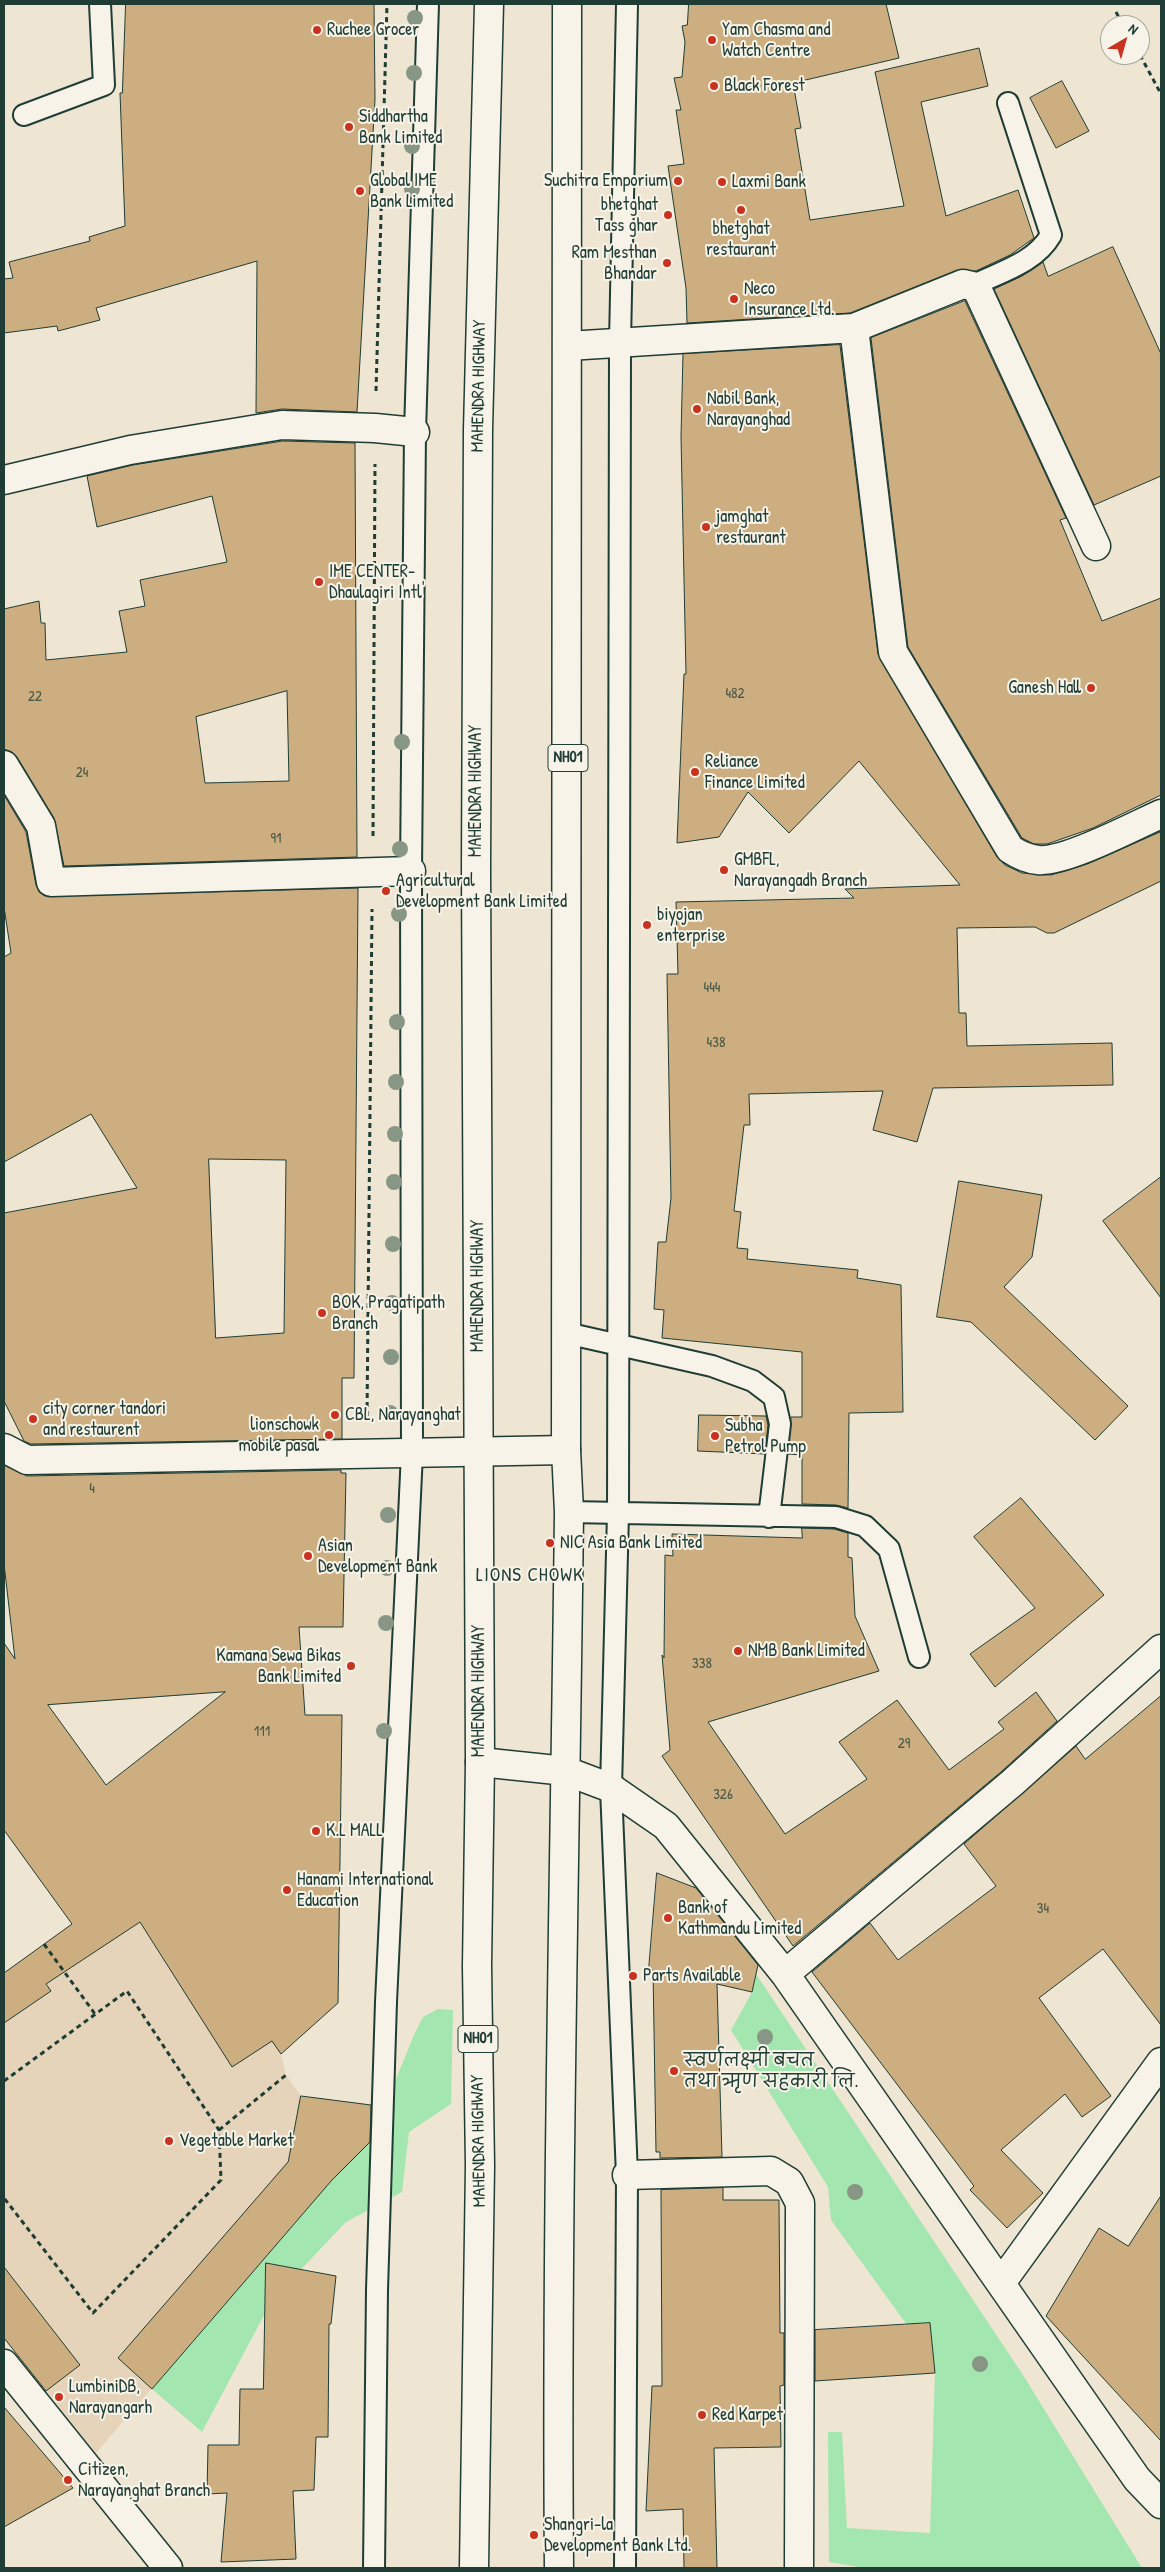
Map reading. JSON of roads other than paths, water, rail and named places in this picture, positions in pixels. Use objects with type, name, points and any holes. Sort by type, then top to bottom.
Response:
[{"type":"main road","name":"MAHENDRA HIGHWAY","points":[[474,2568],[480,2166],[477,1966],[480,1762],[476,868],[478,430],[489,4]]},
{"type":"main road","name":"NH01","points":[[559,2568],[557,2320],[569,1512],[566,1450],[567,4]]},
{"type":"main road","points":[[568,346],[854,328],[963,284],[972,286],[978,291],[1096,546]]},
{"type":"main road","points":[[854,328],[893,652],[1010,849],[1022,857],[1040,860],[1067,854],[1161,814]]},
{"type":"main road","points":[[4,480],[130,450],[282,425],[375,428],[415,432]]},
{"type":"main road","points":[[4,766],[41,826],[50,882],[411,871]]},
{"type":"main road","points":[[4,1448],[27,1460],[566,1450]]},
{"type":"main road","points":[[785,1974],[1012,1783],[1161,1649]]},
{"type":"main road","points":[[480,1762],[566,1771],[611,1788],[666,1826],[785,1974],[1137,2479],[1161,2504]]},
{"type":"main road","points":[[1001,2283],[1161,2062]]},
{"type":"main road","points":[[627,2175],[771,2171],[789,2182],[800,2203],[798,2568]]},
{"type":"main road","points":[[4,2364],[168,2568]]},
{"type":"lane","points":[[24,116],[104,84],[100,4]]},
{"type":"lane","points":[[374,2568],[377,2290],[385,2052],[412,1453],[411,871],[415,432],[428,4]]},
{"type":"lane","points":[[625,2568],[627,2175],[611,1788],[618,1513],[620,342],[627,4]]},
{"type":"lane","points":[[972,286],[1033,257],[1044,247],[1051,234],[1008,103]]},
{"type":"lane","points":[[566,1333],[712,1366],[753,1382],[774,1397],[780,1424],[769,1517]]},
{"type":"lane","points":[[569,1512],[836,1517],[865,1526],[890,1549],[919,1657]]},
{"type":"place","name":"Ruchee Grocer","points":[[317,30]]},
{"type":"place","name":"Yam Chasma and Watch Centre","points":[[712,40]]},
{"type":"place","name":"Black Forest","points":[[714,86]]},
{"type":"place","name":"Siddhartha Bank Limited","points":[[349,127]]},
{"type":"place","name":"Suchitra Emporium","points":[[678,181]]},
{"type":"place","name":"Laxmi Bank","points":[[722,182]]},
{"type":"place","name":"Global IME Bank Limited","points":[[360,191]]},
{"type":"place","name":"bhetghat restaurant","points":[[741,210]]},
{"type":"place","name":"bhetghat Tass ghar","points":[[668,215]]},
{"type":"place","name":"Ram Mesthan Bhandar","points":[[667,263]]},
{"type":"place","name":"Neco Insurance Ltd.","points":[[734,299]]},
{"type":"place","name":"Nabil Bank, Narayanghad","points":[[697,409]]},
{"type":"place","name":"jamghat restaurant","points":[[706,527]]},
{"type":"place","name":"IME CENTER- Dhaulagiri Intl'","points":[[319,582]]},
{"type":"place","name":"Ganesh Hall","points":[[1091,688]]},
{"type":"place","name":"Reliance Finance Limited","points":[[695,772]]},
{"type":"place","name":"GMBFL, Narayangadh Branch","points":[[724,870]]},
{"type":"place","name":"Agricultural Development Bank Limited","points":[[386,891]]},
{"type":"place","name":"biyojan enterprise","points":[[647,925]]},
{"type":"place","name":"BOK, Pragatipath Branch","points":[[322,1313]]},
{"type":"place","name":"CBL, Narayanghat","points":[[335,1415]]},
{"type":"place","name":"city corner tandori and restaurent","points":[[33,1419]]},
{"type":"place","name":"lionschowk mobile pasal","points":[[329,1435]]},
{"type":"place","name":"Subha Petrol Pump","points":[[715,1436]]},
{"type":"place","name":"NIC Asia Bank Limited","points":[[550,1543]]},
{"type":"place","name":"Asian Development Bank","points":[[308,1556]]},
{"type":"place","name":"NMB Bank Limited","points":[[738,1651]]},
{"type":"place","name":"Kamana Sewa Bikas Bank Limited","points":[[351,1666]]},
{"type":"place","name":"K.L MALL","points":[[316,1831]]},
{"type":"place","name":"Hanami International Education","points":[[287,1890]]},
{"type":"place","name":"Bank of Kathmandu Limited","points":[[668,1918]]},
{"type":"place","name":"Parts Available","points":[[633,1976]]},
{"type":"place","name":"स्वर्णलक्ष्मी बचत तथा ऋण सहकारी लि.","points":[[674,2071]]},
{"type":"place","name":"Vegetable Market","points":[[169,2141]]},
{"type":"place","name":"LumbiniDB, Narayangarh","points":[[59,2397]]},
{"type":"place","name":"Red Karpet","points":[[702,2415]]},
{"type":"place","name":"Citizen, Narayanghat Branch","points":[[68,2480]]},
{"type":"place","name":"Shangri-la Development Bank Ltd.","points":[[534,2535]]},
{"type":"district","name":"LIONS CHOWK","points":[[530,1576]]}]
